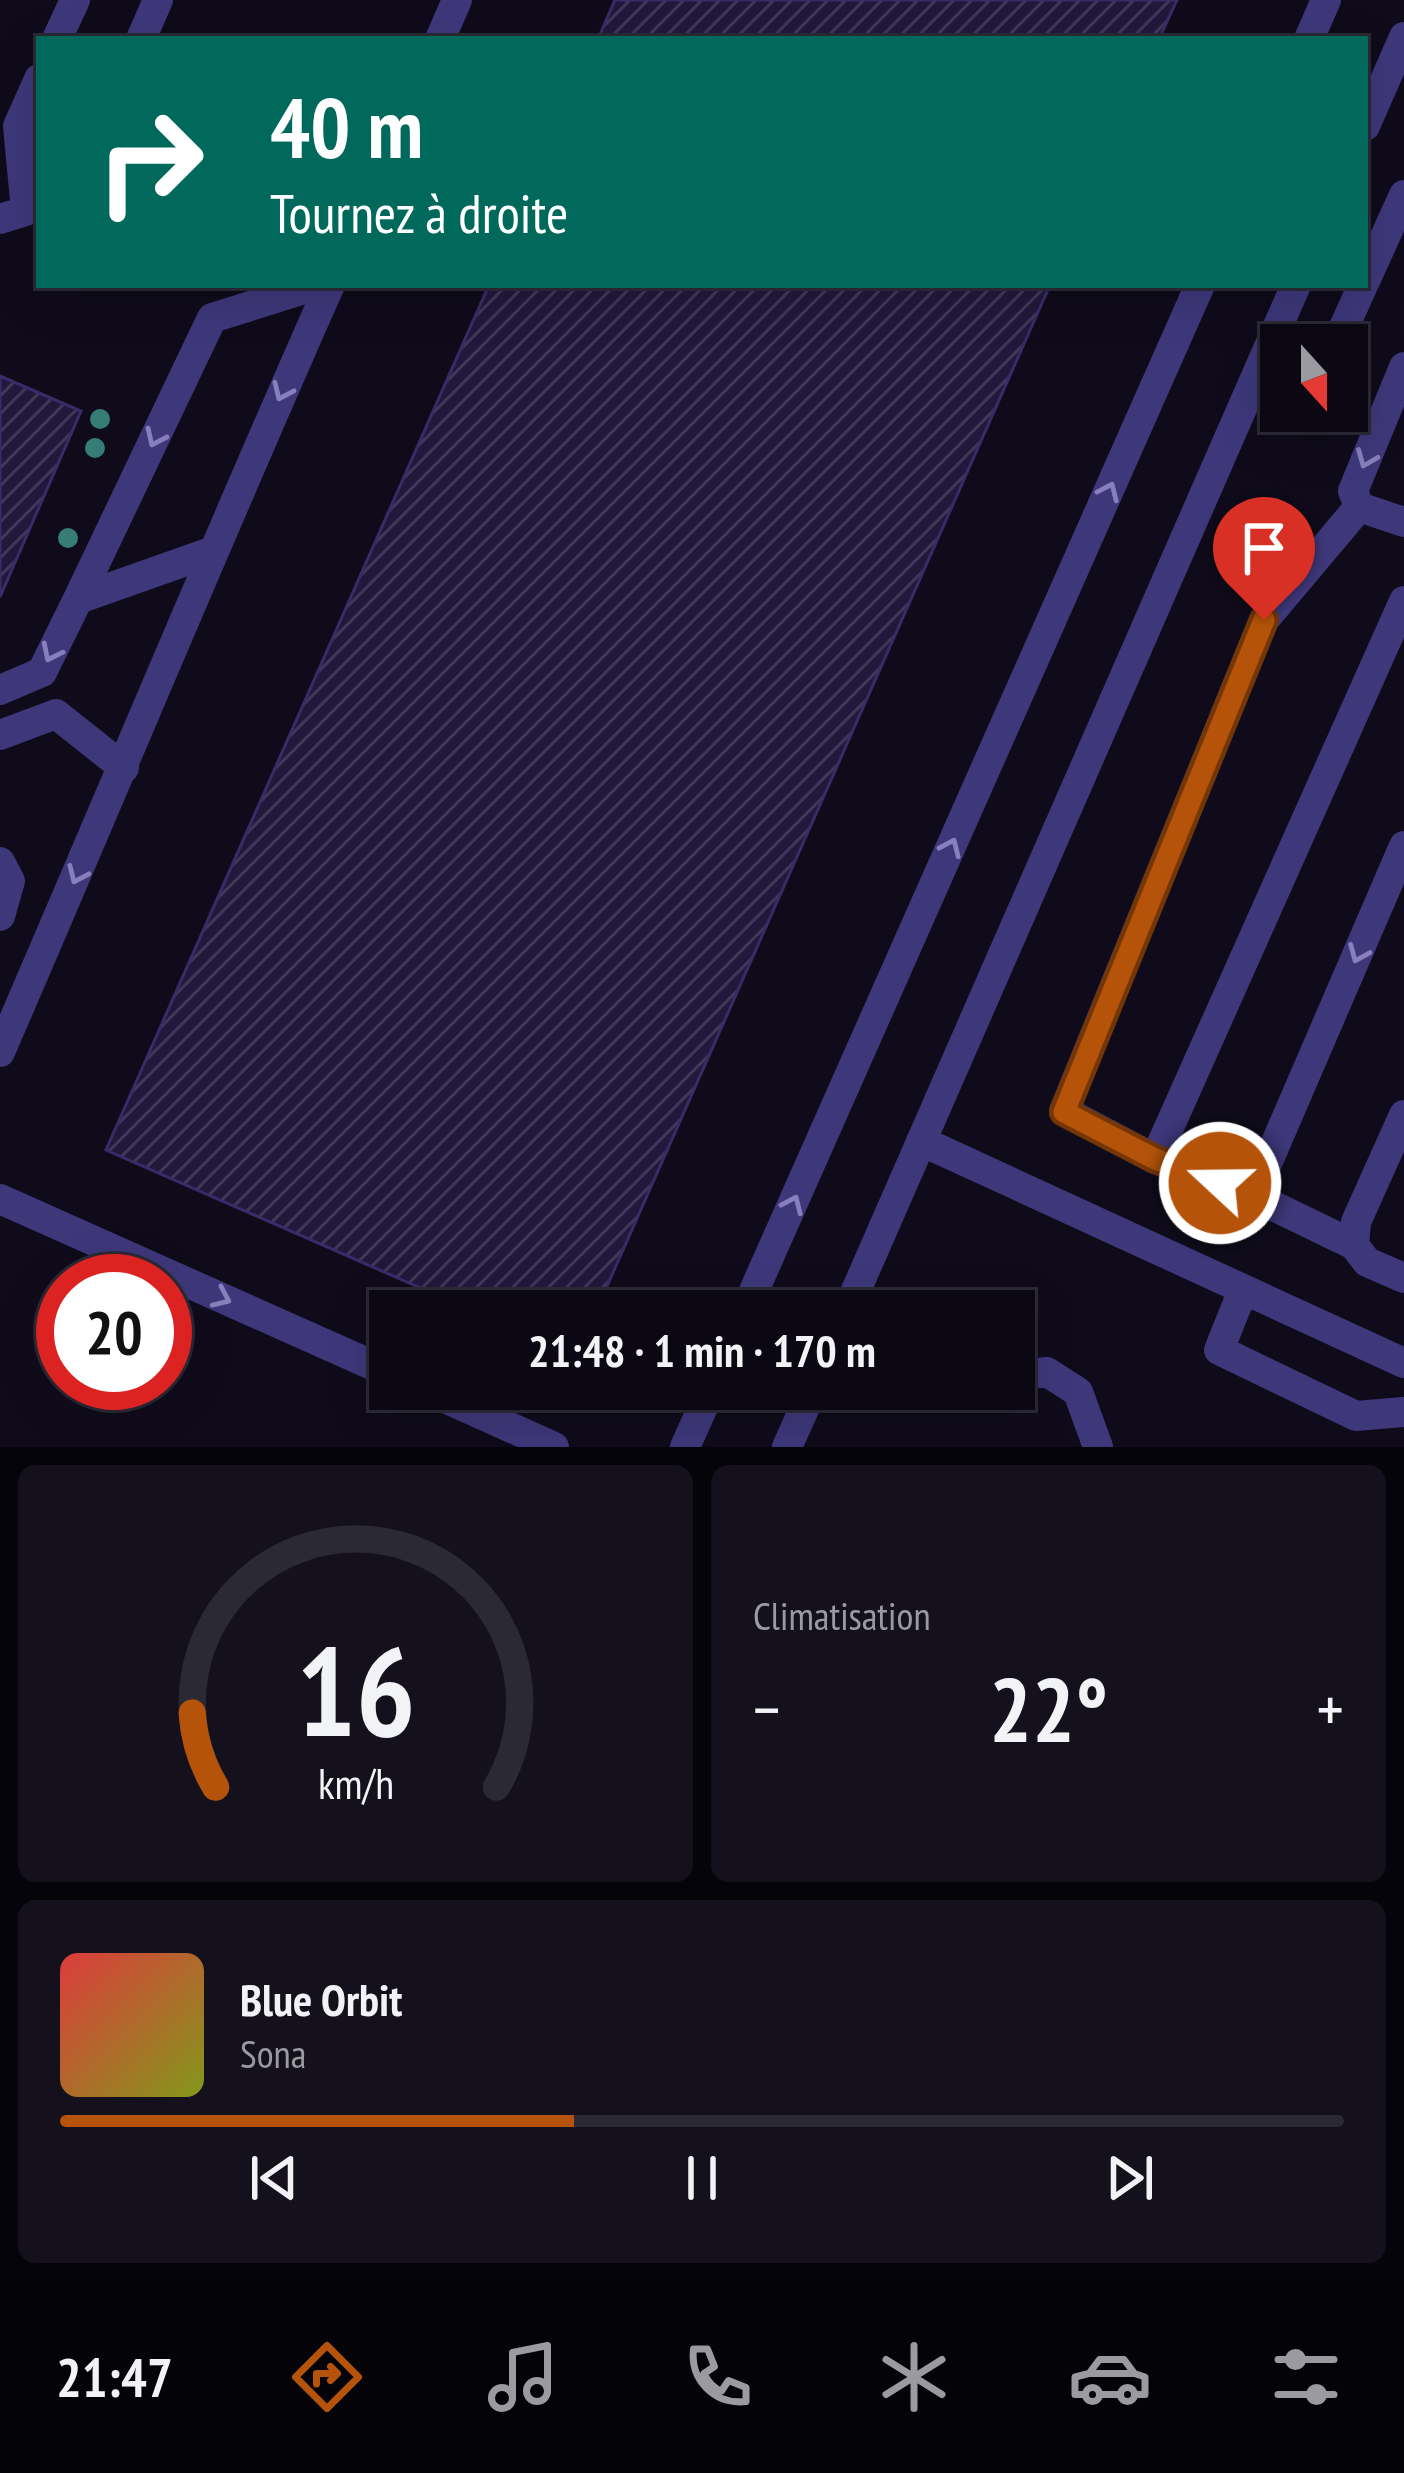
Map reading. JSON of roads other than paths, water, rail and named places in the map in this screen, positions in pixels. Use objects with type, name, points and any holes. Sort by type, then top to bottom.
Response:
[{"type":"lane","points":[[58,36],[75,0]]},
{"type":"lane","points":[[141,36],[158,0]]},
{"type":"lane","points":[[441,36],[457,0]]},
{"type":"lane","points":[[1310,36],[1326,0]]},
{"type":"lane","points":[[1368,119],[1404,37]]},
{"type":"lane","points":[[0,219],[26,211],[9,131],[36,85]]},
{"type":"lane","points":[[1368,274],[1404,195]]},
{"type":"lane","points":[[0,690],[42,672],[212,318],[307,288]]},
{"type":"lane","points":[[0,1052],[124,768],[211,552],[329,288]]},
{"type":"lane","points":[[755,1290],[1199,288]]},
{"type":"lane","points":[[1285,324],[1295,288]]},
{"type":"lane","points":[[1345,324],[1362,288]]},
{"type":"lane","points":[[1359,507],[1353,491],[1404,367]]},
{"type":"lane","points":[[856,1290],[1260,402]]},
{"type":"lane","points":[[1359,507],[1404,522]]},
{"type":"lane","points":[[1359,507],[1264,620],[1064,1112],[1155,1159],[1253,1196],[1354,1245],[1367,1262],[1404,1278]]},
{"type":"lane","points":[[78,599],[211,552]]},
{"type":"lane","points":[[1155,1159],[1404,601]]},
{"type":"lane","points":[[0,735],[56,714],[124,768]]},
{"type":"lane","points":[[1253,1196],[1404,846]]},
{"type":"lane","points":[[0,862],[10,881],[0,916]]},
{"type":"lane","points":[[1354,1245],[1356,1222],[1404,1115]]},
{"type":"lane","points":[[921,1142],[1404,1363]]},
{"type":"lane","points":[[0,1198],[369,1364]]},
{"type":"lane","points":[[1243,1290],[1219,1350],[1356,1416],[1404,1412]]},
{"type":"lane","points":[[1035,1373],[1047,1372],[1078,1392],[1098,1447]]},
{"type":"lane","points":[[472,1410],[554,1447]]},
{"type":"lane","points":[[685,1447],[702,1410]]},
{"type":"lane","points":[[787,1447],[804,1410]]}]
